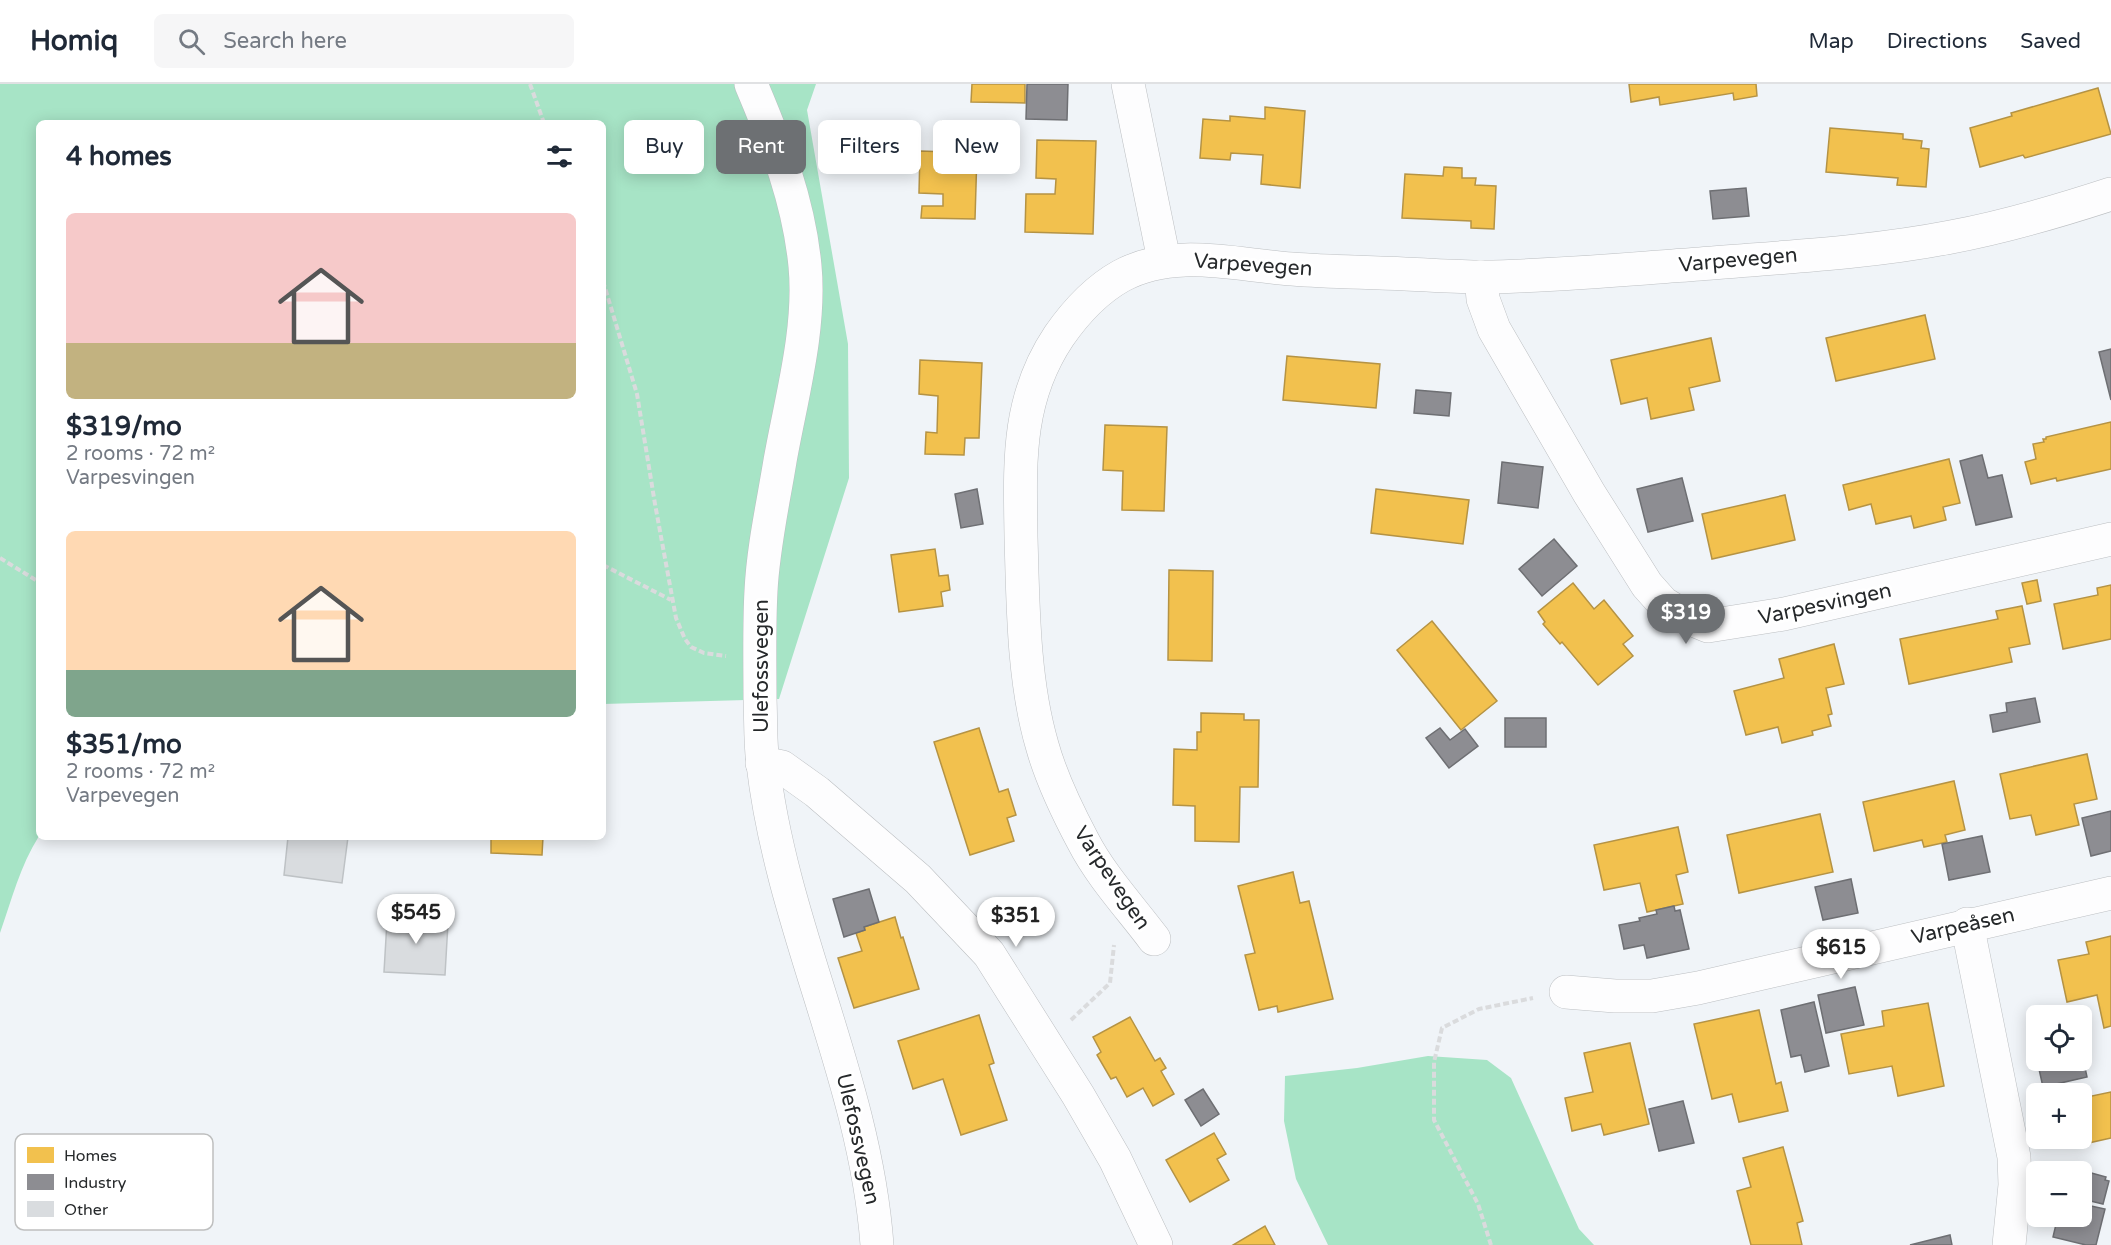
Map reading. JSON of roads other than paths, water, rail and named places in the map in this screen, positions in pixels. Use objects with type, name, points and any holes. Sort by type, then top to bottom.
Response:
[{"type":"street","name":"Ulefossvegen","points":[[751,84],[789,182],[800,226],[806,269],[798,364],[768,530],[761,589],[762,763],[774,832],[851,1096],[865,1152],[877,1245]]},
{"type":"street","points":[[1128,84],[1164,260]]},
{"type":"street","name":"Varpevegen","points":[[1154,939],[1104,874],[1084,843],[1058,788],[1042,746],[1029,671],[1022,596],[1020,463],[1024,422],[1031,393],[1047,354],[1071,318],[1096,294],[1119,277],[1164,260],[1193,260],[1292,269],[1480,277],[1578,273],[1902,245],[1954,237],[2111,194]]},
{"type":"street","name":"Varpesvingen","points":[[1480,277],[1483,299],[1494,329],[1589,493],[1647,585],[1663,603],[1684,616],[1708,626],[1784,614],[2111,539]]},
{"type":"street","points":[[762,763],[782,767],[797,776],[918,879],[989,954],[1046,1042],[1115,1159],[1156,1245]]},
{"type":"street","name":"Varpeåsen","points":[[1566,992],[1652,996],[1686,990],[2111,892]]},
{"type":"street","points":[[1967,924],[2014,1157],[2015,1185],[2009,1245]]}]
